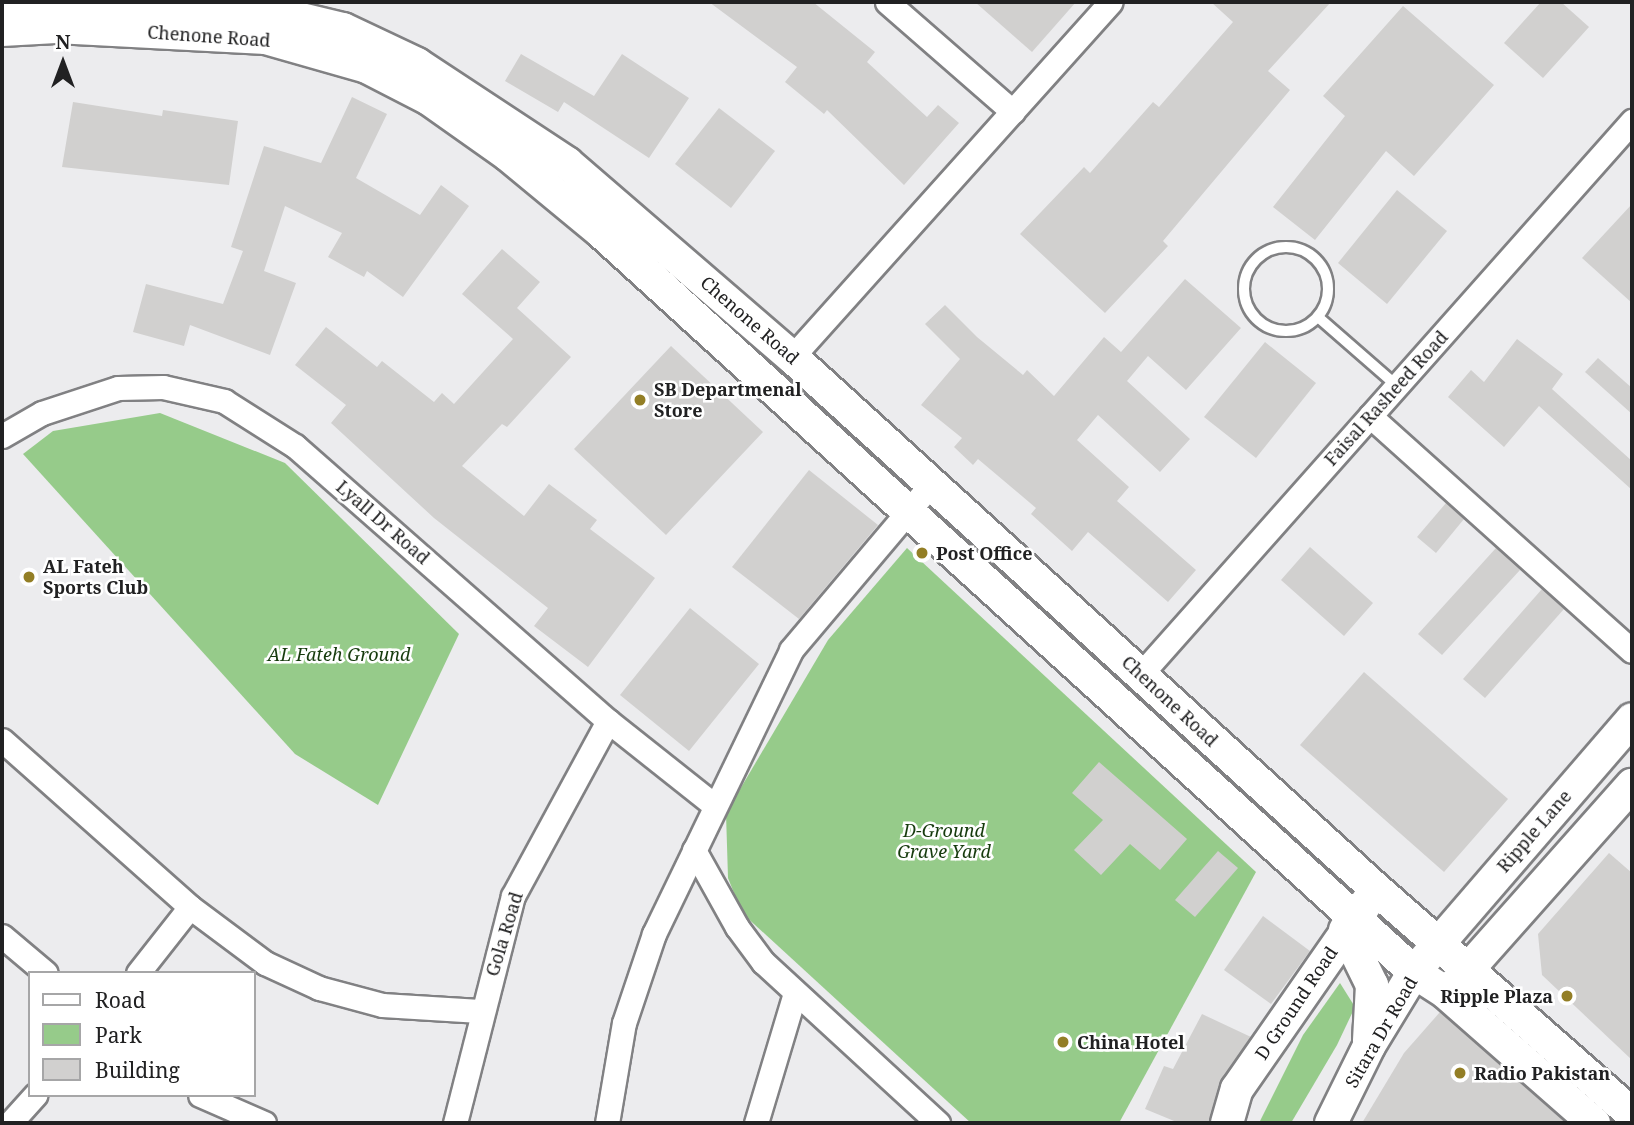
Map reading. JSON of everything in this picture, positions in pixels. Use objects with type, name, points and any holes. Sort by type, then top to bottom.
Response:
[{"type":"street","points":[[887,2],[1013,112]]},
{"type":"street","points":[[792,357],[1111,2]]},
{"type":"street","name":"Chenone Road","points":[[6,14],[134,4],[268,7],[343,29],[380,44],[568,163],[933,482],[1377,890],[1436,943],[1470,968],[1632,1114]]},
{"type":"street","name":"Chenone Road","points":[[6,14],[266,38],[367,67],[429,99],[508,155],[599,230],[909,510],[1351,923],[1446,993],[1594,1123]]},
{"type":"street","name":"Faisal Rasheed Road","points":[[1141,674],[1632,121]]},
{"type":"street","name":"Lyall Dr Road","points":[[2,436],[42,413],[118,388],[163,387],[224,401],[295,446],[608,721],[714,805]]},
{"type":"street","points":[[1370,416],[1632,651]]},
{"type":"street","points":[[607,1123],[624,1023],[654,934],[791,650],[933,482]]},
{"type":"street","name":"Ripple Lane","points":[[1436,943],[1632,719]]},
{"type":"street","name":"Gola Road","points":[[455,1123],[480,1011],[513,896],[608,721]]},
{"type":"street","points":[[2,740],[190,907],[265,963],[319,988],[383,1005],[480,1011]]},
{"type":"street","points":[[1446,993],[1632,785]]},
{"type":"street","points":[[694,850],[737,927],[794,993],[911,1112],[938,1123]]},
{"type":"street","name":"D Ground Road","points":[[1227,1123],[1237,1089],[1351,923],[1377,890]]},
{"type":"street","points":[[140,971],[190,907]]},
{"type":"street","points":[[1351,923],[1372,985],[1369,1046]]},
{"type":"street","points":[[2,936],[44,971]]},
{"type":"street","name":"Sitara Dr Road","points":[[1331,1123],[1369,1046],[1436,943]]},
{"type":"street","points":[[756,1123],[794,993]]},
{"type":"street","points":[[10,1123],[33,1097]]},
{"type":"street","points":[[206,1097],[264,1123]]},
{"type":"lane","points":[[1283,247],[1314,257],[1328,286],[1318,317],[1289,331],[1258,321],[1244,292],[1254,261],[1283,247]]},
{"type":"lane","points":[[1318,317],[1397,386]]},
{"type":"green space","name":"AL Fateh Ground","points":[[160,413],[285,463],[459,634],[378,805],[295,754],[23,454],[53,431]]},
{"type":"green space","name":"D-Ground Grave Yard","points":[[907,548],[1256,872],[1119,1123],[971,1123],[742,913],[728,878],[726,813],[828,640]]},
{"type":"green space","points":[[1340,983],[1355,1007],[1337,1045],[1291,1123],[1259,1123],[1303,1035]]},
{"type":"building","points":[[709,2],[813,2],[875,52],[867,62],[927,117],[938,105],[959,123],[904,185],[827,110],[824,114],[785,82],[797,67]]},
{"type":"building","points":[[975,2],[1076,2],[1032,52]]},
{"type":"building","points":[[1211,2],[1331,2],[1268,71],[1290,90],[1163,241],[1168,246],[1105,313],[1020,234],[1084,167],[1090,173],[1153,102],[1159,107],[1233,22]]},
{"type":"building","points":[[1541,2],[1561,2],[1589,27],[1543,78],[1504,43]]},
{"type":"building","points":[[1403,6],[1494,85],[1414,176],[1386,151],[1315,240],[1273,207],[1345,116],[1323,96]]},
{"type":"building","points":[[521,54],[594,96],[622,54],[689,98],[649,158],[564,102],[558,112],[505,81]]},
{"type":"building","points":[[352,97],[387,114],[356,178],[420,215],[441,185],[469,206],[403,297],[367,271],[364,277],[328,257],[342,233],[285,206],[264,271],[296,283],[270,355],[190,325],[184,346],[133,332],[146,284],[223,304],[243,251],[231,247],[264,146],[321,163]]},
{"type":"building","points":[[73,102],[162,116],[163,110],[238,121],[229,185],[62,167]]},
{"type":"building","points":[[719,108],[775,151],[731,208],[675,164]]},
{"type":"building","points":[[1397,190],[1447,231],[1387,304],[1338,263]]},
{"type":"building","points":[[1632,204],[1632,303],[1582,258]]},
{"type":"building","points":[[502,249],[540,282],[517,308],[571,357],[507,427],[502,424],[462,466],[524,516],[549,484],[597,520],[590,529],[655,578],[588,667],[534,626],[548,608],[434,518],[331,423],[346,405],[295,365],[326,327],[377,367],[382,361],[434,402],[442,393],[454,404],[513,339],[462,294]]},
{"type":"building","points":[[1185,279],[1241,328],[1186,390],[1148,356],[1127,381],[1190,439],[1160,472],[1098,415],[1077,440],[1129,487],[1117,501],[1196,570],[1168,602],[1088,532],[1072,551],[1031,514],[1036,508],[978,459],[973,465],[954,447],[962,438],[921,405],[960,359],[925,324],[945,305],[977,337],[1023,375],[1027,370],[1054,396],[1104,337],[1121,352]]},
{"type":"building","points":[[1517,339],[1563,374],[1552,389],[1632,461],[1632,490],[1539,406],[1504,447],[1448,397],[1471,370],[1484,382]]},
{"type":"building","points":[[1265,342],[1316,383],[1256,458],[1204,417]]},
{"type":"building","points":[[671,346],[763,432],[666,535],[574,449]]},
{"type":"building","points":[[1598,358],[1632,388],[1632,414],[1585,372]]},
{"type":"building","points":[[809,470],[878,525],[799,619],[732,567]]},
{"type":"building","points":[[1446,503],[1464,519],[1436,553],[1417,537]]},
{"type":"building","points":[[1310,547],[1373,603],[1344,636],[1281,580]]},
{"type":"building","points":[[1496,548],[1520,570],[1442,655],[1418,634]]},
{"type":"building","points":[[1542,589],[1564,609],[1485,698],[1463,679]]},
{"type":"building","points":[[690,608],[759,664],[689,751],[620,695]]},
{"type":"building","points":[[1364,672],[1508,799],[1444,872],[1300,745]]},
{"type":"building","points":[[1099,762],[1187,839],[1160,870],[1130,844],[1101,875],[1074,850],[1103,820],[1072,793]]},
{"type":"building","points":[[1218,851],[1238,868],[1195,917],[1175,900]]},
{"type":"building","points":[[1609,853],[1632,873],[1632,1060],[1542,975],[1538,934]]},
{"type":"building","points":[[1263,916],[1310,951],[1271,1004],[1224,970]]},
{"type":"building","name":"Radio Pakistan","points":[[1440,1012],[1566,1123],[1362,1123],[1404,1053]]},
{"type":"building","points":[[1202,1014],[1251,1037],[1222,1079],[1209,1123],[1179,1123],[1145,1109],[1164,1066],[1173,1069]]},
{"type":"place","name":"SB Departmenal Store","points":[[640,400]]},
{"type":"place","name":"Post Office","points":[[922,553]]},
{"type":"place","name":"AL Fateh Sports Club","points":[[29,577]]},
{"type":"place","name":"Ripple Plaza","points":[[1567,996]]},
{"type":"place","name":"China Hotel","points":[[1063,1042]]},
{"type":"place","name":"Radio Pakistan","points":[[1460,1073]]}]
